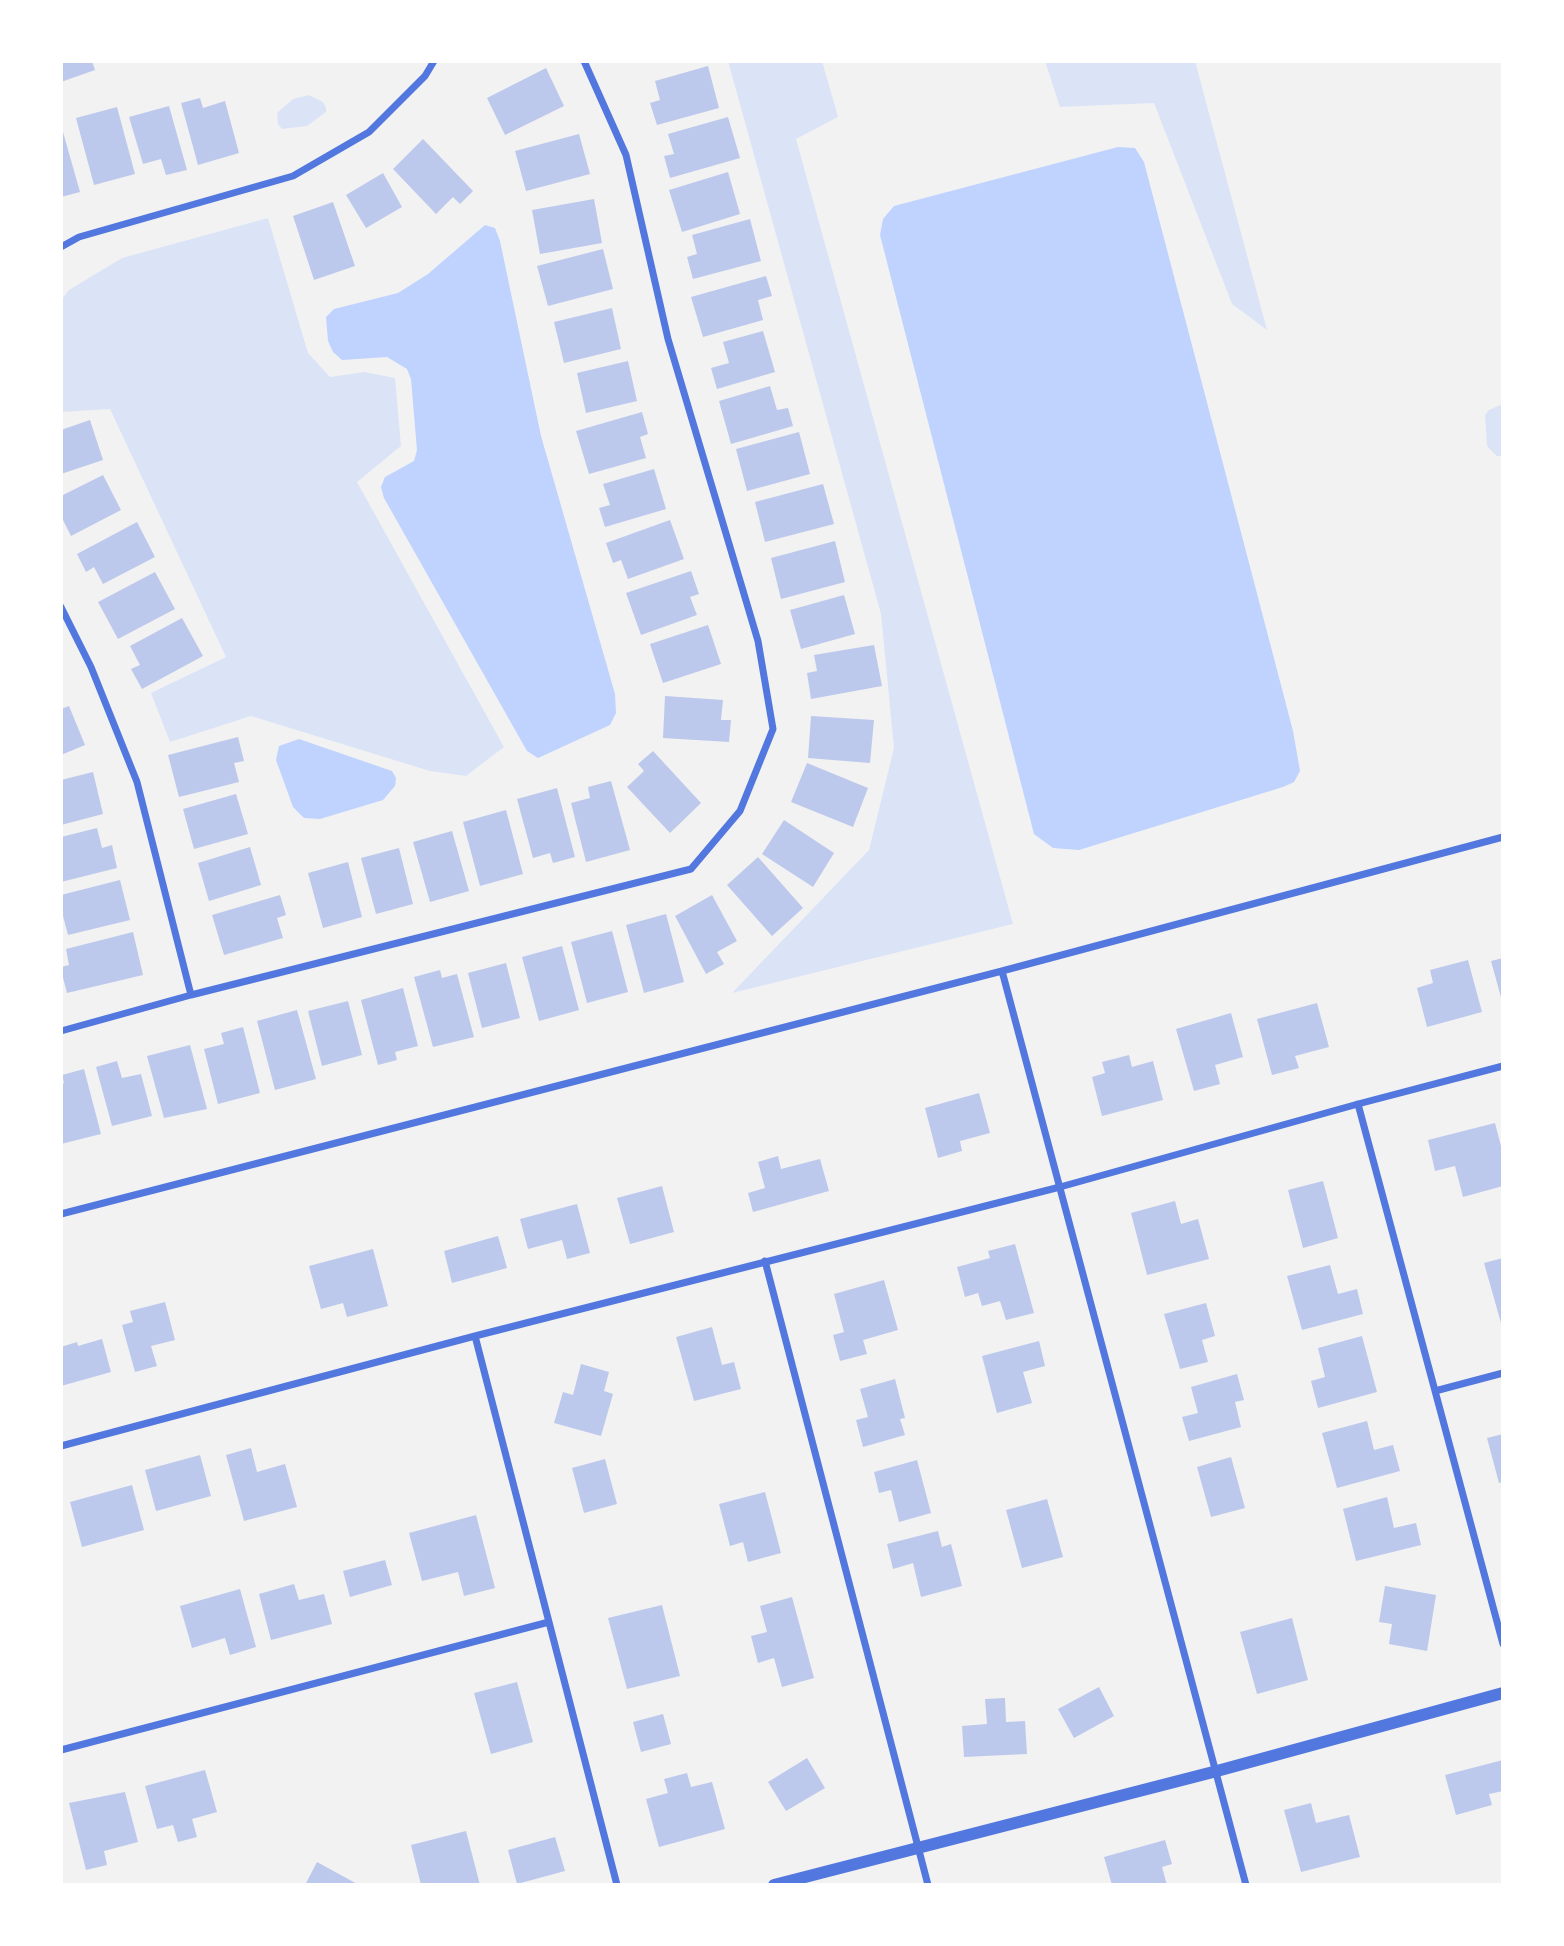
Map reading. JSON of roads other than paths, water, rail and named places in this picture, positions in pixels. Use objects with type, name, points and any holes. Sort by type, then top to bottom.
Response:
[{"type":"street","points":[[61,247],[79,237],[293,176],[369,132],[425,76],[434,61]]},
{"type":"street","points":[[61,1031],[191,995],[691,869],[740,811],[773,729],[758,641],[668,339],[626,155],[584,61]]},
{"type":"street","points":[[61,607],[91,667],[137,782],[191,995]]},
{"type":"street","points":[[61,1214],[1002,971],[1503,837]]},
{"type":"street","points":[[1002,971],[1246,1885]]},
{"type":"street","points":[[61,1446],[475,1336],[1060,1187],[1503,1066]]},
{"type":"street","points":[[1358,1104],[1503,1644]]},
{"type":"street","points":[[765,1261],[928,1885]]},
{"type":"street","points":[[475,1336],[617,1885]]},
{"type":"street","points":[[1435,1391],[1503,1373]]},
{"type":"street","points":[[61,1750],[549,1622]]},
{"type":"street","points":[[774,1885],[1217,1771],[1503,1693]]},
{"type":"water","points":[[1118,147],[1135,148],[1144,162],[1293,731],[1300,771],[1294,782],[1283,787],[1079,850],[1053,848],[1034,834],[880,235],[883,219],[894,206]]},
{"type":"water","points":[[485,225],[495,228],[500,241],[541,436],[615,694],[616,713],[610,725],[538,758],[527,751],[384,498],[381,487],[385,477],[414,461],[417,450],[411,379],[407,369],[387,357],[342,360],[333,352],[328,341],[326,317],[334,309],[398,293],[428,274]]},
{"type":"water","points":[[299,739],[392,771],[396,778],[395,786],[383,800],[320,819],[304,818],[293,807],[276,760],[279,746]]}]
